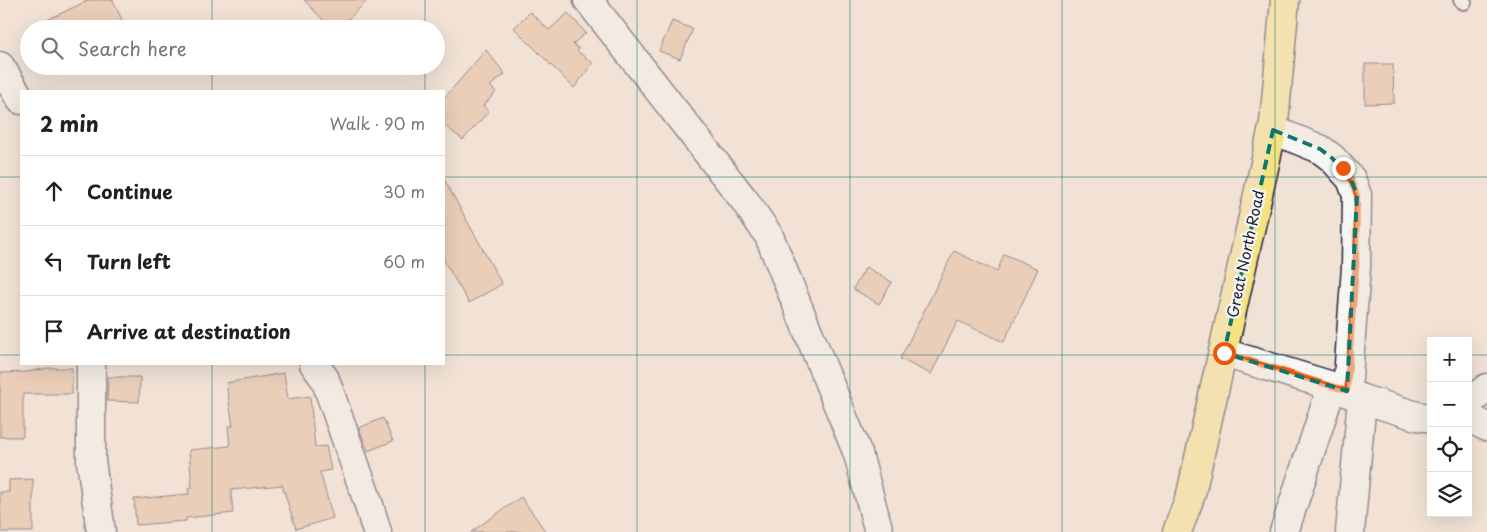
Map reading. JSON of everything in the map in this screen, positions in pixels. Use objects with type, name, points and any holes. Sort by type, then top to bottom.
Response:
[{"type":"highway","name":"Great North Road","points":[[1177,532],[1191,494],[1273,130],[1285,0]]},
{"type":"street","points":[[588,0],[746,201],[769,236],[858,454],[879,532]]},
{"type":"street","points":[[0,66],[20,98]]},
{"type":"street","points":[[1273,130],[1320,149],[1343,168],[1351,180],[1357,195],[1356,267],[1347,392],[1350,532]]},
{"type":"street","points":[[1224,353],[1417,416],[1427,417]]},
{"type":"street","points":[[91,365],[90,461],[101,532]]},
{"type":"street","points":[[315,365],[325,379],[377,532]]},
{"type":"street","points":[[1472,400],[1487,388]]},
{"type":"street","points":[[1284,532],[1347,392]]},
{"type":"street","points":[[1472,419],[1487,427]]},
{"type":"highlighted area","points":[[1273,130],[1320,149],[1332,158],[1351,179],[1357,195],[1347,391],[1224,353]]},
{"type":"building","points":[[89,0],[113,0],[122,20],[47,20]]},
{"type":"building","points":[[304,0],[368,0],[347,20],[323,20]]},
{"type":"building","points":[[530,12],[549,30],[568,13],[586,33],[573,44],[579,49],[577,51],[593,63],[574,88],[514,28]]},
{"type":"building","points":[[672,21],[693,29],[680,59],[659,51]]},
{"type":"building","points":[[486,50],[505,74],[490,86],[496,92],[483,106],[489,111],[463,140],[445,126],[445,97]]},
{"type":"building","points":[[1365,64],[1393,64],[1394,103],[1365,104]]},
{"type":"building","points":[[445,181],[502,284],[469,303],[445,263]]},
{"type":"building","points":[[954,251],[997,272],[1004,254],[1038,269],[1004,342],[958,321],[931,374],[900,359]]},
{"type":"building","points":[[866,267],[892,282],[879,304],[853,289]]},
{"type":"building","points":[[48,368],[72,368],[72,394],[23,394],[23,437],[0,437],[0,373],[27,372]]},
{"type":"building","points":[[284,373],[288,399],[310,396],[315,447],[326,446],[331,470],[320,472],[333,518],[296,529],[282,485],[231,490],[233,513],[186,518],[186,521],[136,525],[134,499],[189,494],[188,488],[192,488],[189,450],[230,446],[228,426],[233,426],[226,383]]},
{"type":"building","points":[[108,377],[140,377],[139,402],[107,401]]},
{"type":"building","points":[[383,418],[393,441],[368,451],[359,428]]},
{"type":"building","points":[[33,479],[33,532],[1,532],[0,492],[9,492],[9,480]]},
{"type":"building","points":[[521,497],[546,532],[471,532]]},
{"type":"route","points":[[1224,353],[1347,391],[1356,267],[1357,195],[1351,180],[1343,168]]}]
